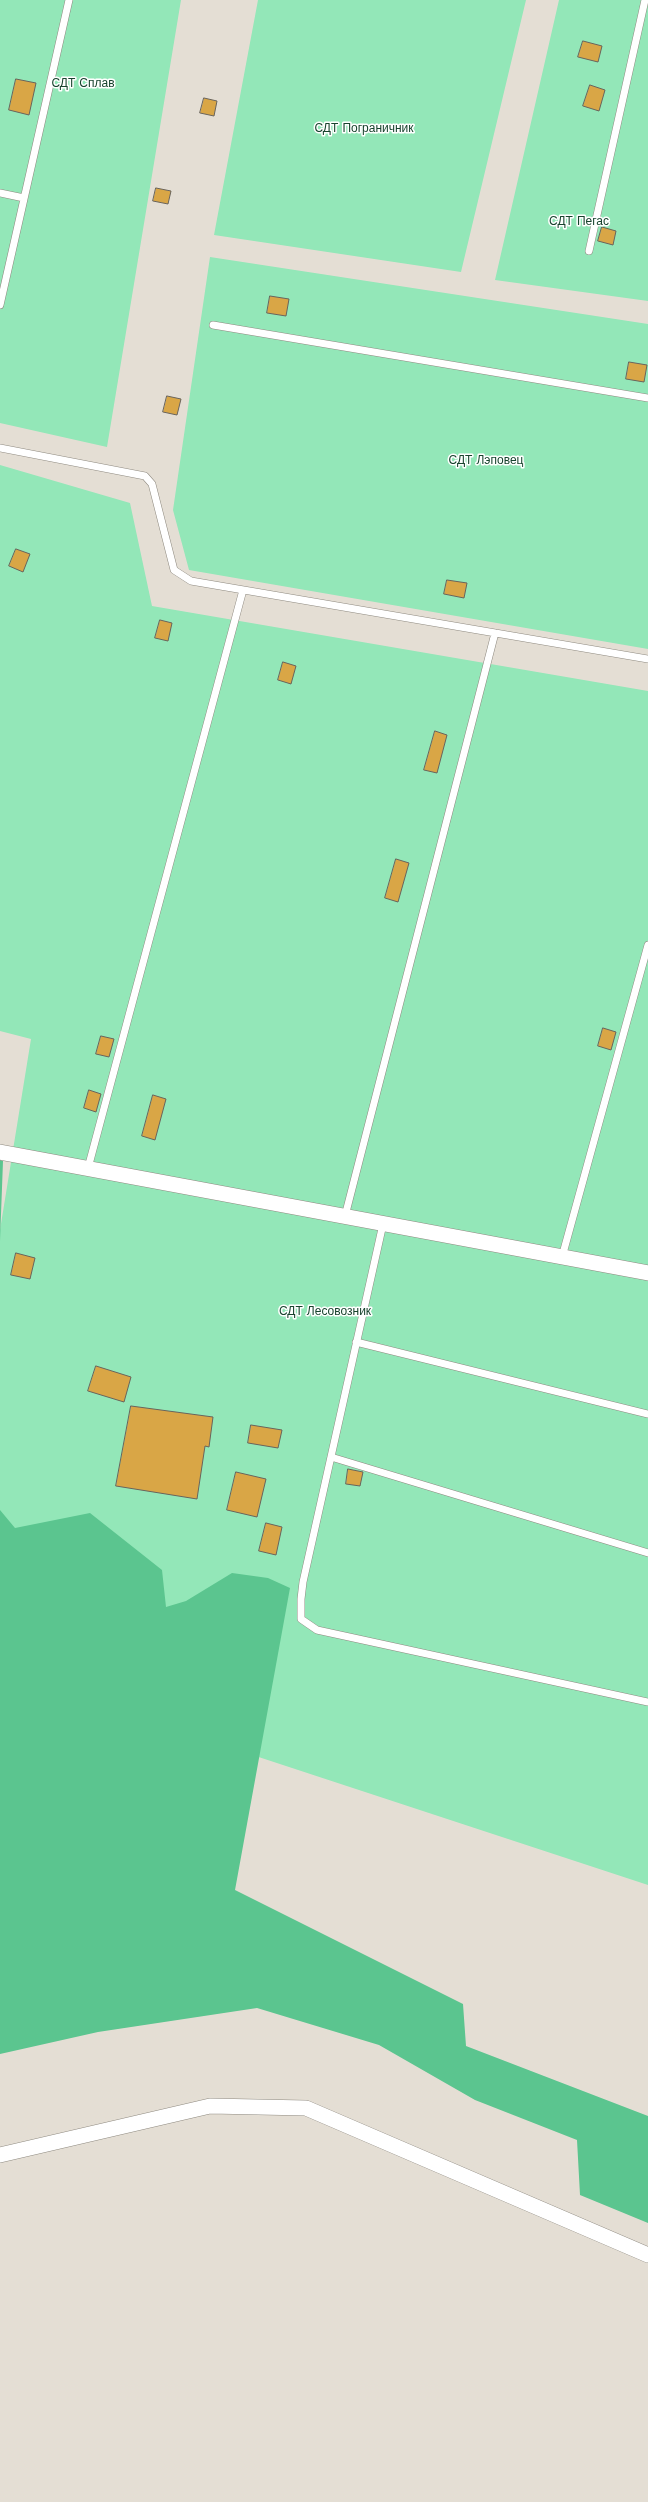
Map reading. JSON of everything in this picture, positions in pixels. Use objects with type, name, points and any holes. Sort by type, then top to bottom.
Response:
[{"type":"street","points":[[0,1152],[648,1273]]},
{"type":"street","points":[[0,2155],[210,2106],[306,2108],[648,2255]]},
{"type":"lane","points":[[0,305],[69,0]]},
{"type":"lane","points":[[589,251],[645,0]]},
{"type":"lane","points":[[0,193],[24,198]]},
{"type":"lane","points":[[213,325],[648,398]]},
{"type":"lane","points":[[0,448],[145,476],[152,484],[174,570],[191,581],[648,659]]},
{"type":"lane","points":[[88,1168],[243,590]]},
{"type":"lane","points":[[345,1216],[495,633]]},
{"type":"lane","points":[[562,1257],[648,945]]},
{"type":"lane","points":[[383,1224],[300,1599],[302,1619],[317,1630],[648,1702]]},
{"type":"lane","points":[[356,1342],[648,1414]]},
{"type":"lane","points":[[331,1457],[648,1553]]},
{"type":"green space","name":"СДТ Сплав","points":[[0,0],[181,0],[107,447],[0,423]]},
{"type":"green space","name":"СДТ Пограничник","points":[[258,0],[526,0],[461,272],[214,235]]},
{"type":"green space","name":"СДТ Пегас","points":[[559,0],[648,0],[648,301],[495,280]]},
{"type":"green space","name":"СДТ Лэповец","points":[[210,257],[648,324],[648,649],[189,570],[173,510]]},
{"type":"green space","name":"СДТ Лесовозник","points":[[0,465],[130,503],[152,606],[648,691],[648,1885],[0,1672],[0,1230],[31,1039],[0,1031]]},
{"type":"green space","points":[[0,1160],[3,1161],[0,1241]]},
{"type":"green space","points":[[0,1510],[15,1528],[90,1513],[162,1570],[166,1607],[186,1601],[232,1573],[268,1578],[290,1588],[235,1890],[463,2004],[466,2046],[648,2116],[648,2223],[580,2195],[577,2140],[475,2100],[379,2045],[257,2008],[98,2032],[0,2054]]},
{"type":"building","points":[[583,41],[602,46],[598,62],[578,57]]},
{"type":"building","points":[[16,79],[36,83],[29,115],[9,110]]},
{"type":"building","points":[[590,85],[605,90],[599,111],[583,106]]},
{"type":"building","points":[[204,98],[217,101],[214,116],[200,113]]},
{"type":"building","points":[[156,188],[171,191],[168,204],[153,201]]},
{"type":"building","points":[[602,227],[616,231],[613,245],[598,241]]},
{"type":"building","points":[[270,296],[289,299],[286,316],[267,313]]},
{"type":"building","points":[[629,362],[647,365],[644,382],[626,379]]},
{"type":"building","points":[[167,396],[181,399],[177,415],[163,412]]},
{"type":"building","points":[[16,549],[30,554],[23,572],[9,566]]},
{"type":"building","points":[[447,580],[467,583],[464,598],[444,594]]},
{"type":"building","points":[[160,620],[172,623],[168,641],[155,638]]},
{"type":"building","points":[[283,662],[296,666],[291,684],[278,680]]},
{"type":"building","points":[[435,731],[447,735],[437,773],[424,770]]},
{"type":"building","points":[[396,859],[409,863],[398,902],[385,898]]},
{"type":"building","points":[[603,1028],[616,1032],[611,1050],[598,1046]]},
{"type":"building","points":[[101,1036],[114,1039],[109,1057],[96,1054]]},
{"type":"building","points":[[89,1090],[101,1094],[96,1112],[84,1108]]},
{"type":"building","points":[[153,1095],[166,1099],[155,1140],[142,1136]]},
{"type":"building","points":[[16,1253],[35,1258],[30,1279],[11,1275]]},
{"type":"building","points":[[96,1366],[131,1377],[124,1402],[88,1391]]},
{"type":"building","points":[[131,1406],[213,1417],[209,1447],[205,1446],[197,1499],[116,1486]]},
{"type":"building","points":[[251,1425],[282,1430],[278,1448],[248,1443]]},
{"type":"building","points":[[348,1469],[363,1472],[360,1486],[346,1484]]},
{"type":"building","points":[[236,1472],[266,1479],[257,1517],[227,1510]]},
{"type":"building","points":[[266,1523],[282,1527],[276,1555],[259,1551]]}]
